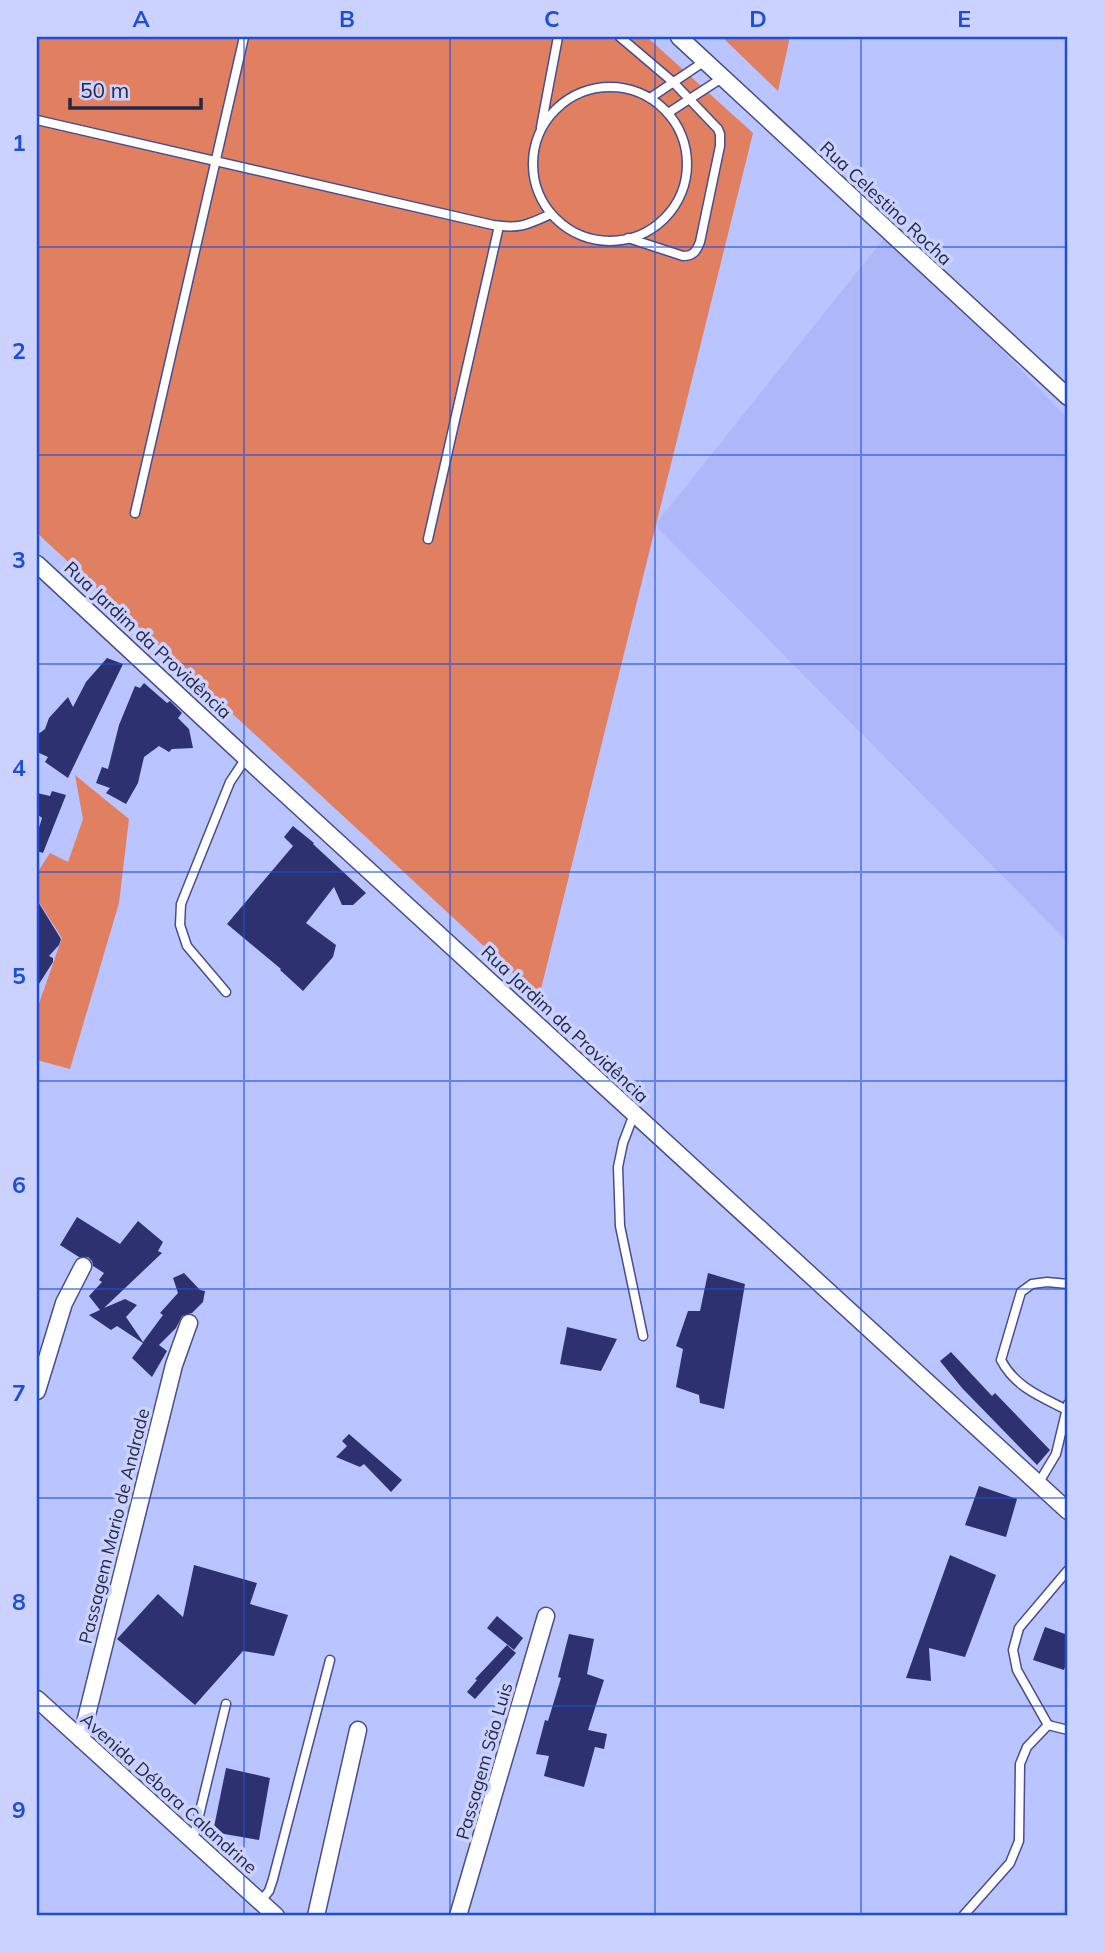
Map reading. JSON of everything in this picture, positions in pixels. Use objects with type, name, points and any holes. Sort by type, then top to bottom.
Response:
[{"type":"street","name":"Rua Celestino Rocha","points":[[679,37],[1068,397]]},
{"type":"street","name":"Rua Jardim da Providência","points":[[37,564],[1068,1511]]},
{"type":"street","points":[[37,1391],[64,1303],[83,1266]]},
{"type":"street","name":"Passagem Mario de Andrade","points":[[81,1739],[174,1365],[189,1323]]},
{"type":"street","name":"Passagem São Luis","points":[[458,1916],[546,1616]]},
{"type":"street","name":"Avenida Débora Calandrine","points":[[37,1699],[276,1916]]},
{"type":"street","points":[[316,1916],[358,1730]]},
{"type":"lane","points":[[135,513],[244,37]]},
{"type":"lane","points":[[539,134],[555,110],[566,101],[591,89],[620,87],[633,90],[650,98],[668,113],[676,125],[685,152],[685,173],[680,193],[673,206],[654,226],[628,238],[600,240],[586,237],[551,214],[543,202],[534,175],[534,154],[558,37]]},
{"type":"lane","points":[[620,37],[691,99],[720,134],[715,170],[696,251],[690,256],[682,256],[628,238]]},
{"type":"lane","points":[[650,98],[705,61]]},
{"type":"lane","points":[[668,113],[722,78]]},
{"type":"lane","points":[[37,120],[499,226],[522,227],[551,214]]},
{"type":"lane","points":[[428,539],[499,226]]},
{"type":"lane","points":[[226,992],[187,946],[180,925],[181,904],[230,782],[246,758]]},
{"type":"lane","points":[[634,1114],[622,1143],[618,1179],[620,1226],[643,1336]]},
{"type":"lane","points":[[1038,1484],[1056,1454],[1068,1407],[1018,1383],[1001,1360],[1021,1292],[1032,1284],[1068,1284]]},
{"type":"lane","points":[[1068,1570],[1019,1628],[1013,1650],[1017,1670],[1048,1725],[1068,1730]]},
{"type":"lane","points":[[260,1902],[269,1891],[273,1879],[330,1660]]},
{"type":"lane","points":[[193,1840],[226,1704]]},
{"type":"lane","points":[[962,1916],[1010,1863],[1019,1841],[1020,1764],[1027,1748],[1048,1725]]},
{"type":"shaded area","points":[[37,37],[647,37],[753,133],[539,997],[37,533]]},
{"type":"shaded area","points":[[722,37],[790,37],[778,91]]},
{"type":"shaded area","points":[[889,232],[1068,419],[1068,942],[655,525]]},
{"type":"shaded area","points":[[75,775],[129,819],[119,903],[70,1069],[37,1060],[37,1009],[62,938],[37,899],[37,873],[50,853],[68,862],[83,819]]},
{"type":"building","points":[[107,658],[123,664],[68,778],[45,762],[48,757],[37,752],[37,735],[45,729],[49,718],[68,697],[73,707],[86,682]]},
{"type":"building","points":[[144,683],[182,713],[178,718],[189,729],[193,748],[172,749],[169,752],[159,746],[144,757],[138,783],[126,804],[106,793],[110,788],[96,783],[102,767],[108,769],[119,725],[135,686],[140,688]]},
{"type":"building","points":[[52,791],[66,795],[43,853],[37,851],[37,834],[42,818],[37,814],[37,793],[50,796]]},
{"type":"building","points":[[293,826],[366,893],[353,905],[342,905],[334,887],[306,923],[336,945],[333,957],[303,991],[227,924],[293,846],[284,837]]},
{"type":"building","points":[[37,900],[61,939],[49,956],[53,958],[53,962],[37,987]]},
{"type":"building","points":[[77,1217],[120,1244],[138,1221],[163,1242],[158,1251],[162,1253],[104,1308],[125,1299],[137,1305],[126,1317],[143,1342],[163,1315],[160,1313],[178,1293],[173,1278],[184,1273],[200,1290],[205,1291],[203,1302],[192,1313],[182,1316],[176,1328],[159,1345],[167,1351],[152,1377],[132,1358],[143,1343],[117,1326],[111,1330],[89,1315],[100,1310],[89,1296],[102,1282],[99,1280],[104,1273],[93,1266],[88,1257],[79,1257],[60,1245]]},
{"type":"building","points":[[708,1273],[745,1284],[724,1409],[700,1403],[699,1395],[676,1387],[683,1349],[676,1346],[688,1311],[700,1311]]},
{"type":"building","points":[[567,1327],[617,1339],[601,1371],[560,1364]]},
{"type":"building","points":[[951,1352],[992,1396],[995,1393],[1050,1450],[1037,1465],[962,1388],[940,1361]]},
{"type":"building","points":[[349,1434],[402,1480],[391,1492],[364,1464],[360,1467],[336,1457],[347,1446],[342,1441]]},
{"type":"building","points":[[979,1486],[1017,1499],[1006,1537],[965,1525]]},
{"type":"building","points":[[950,1555],[996,1575],[965,1657],[929,1648],[931,1681],[906,1678]]},
{"type":"building","points":[[194,1565],[257,1583],[250,1604],[288,1615],[274,1656],[243,1651],[195,1705],[117,1639],[158,1594],[183,1617]]},
{"type":"building","points":[[497,1616],[523,1638],[514,1650],[487,1628]]},
{"type":"building","points":[[1045,1627],[1068,1635],[1068,1657],[1064,1670],[1033,1660]]},
{"type":"building","points":[[569,1634],[594,1639],[587,1674],[604,1680],[588,1730],[607,1734],[604,1749],[595,1747],[584,1787],[544,1776],[549,1756],[536,1754],[561,1678],[558,1677]]},
{"type":"building","points":[[507,1645],[516,1653],[475,1699],[467,1692],[477,1680],[475,1679]]},
{"type":"building","points":[[226,1768],[270,1778],[259,1840],[213,1832]]}]
